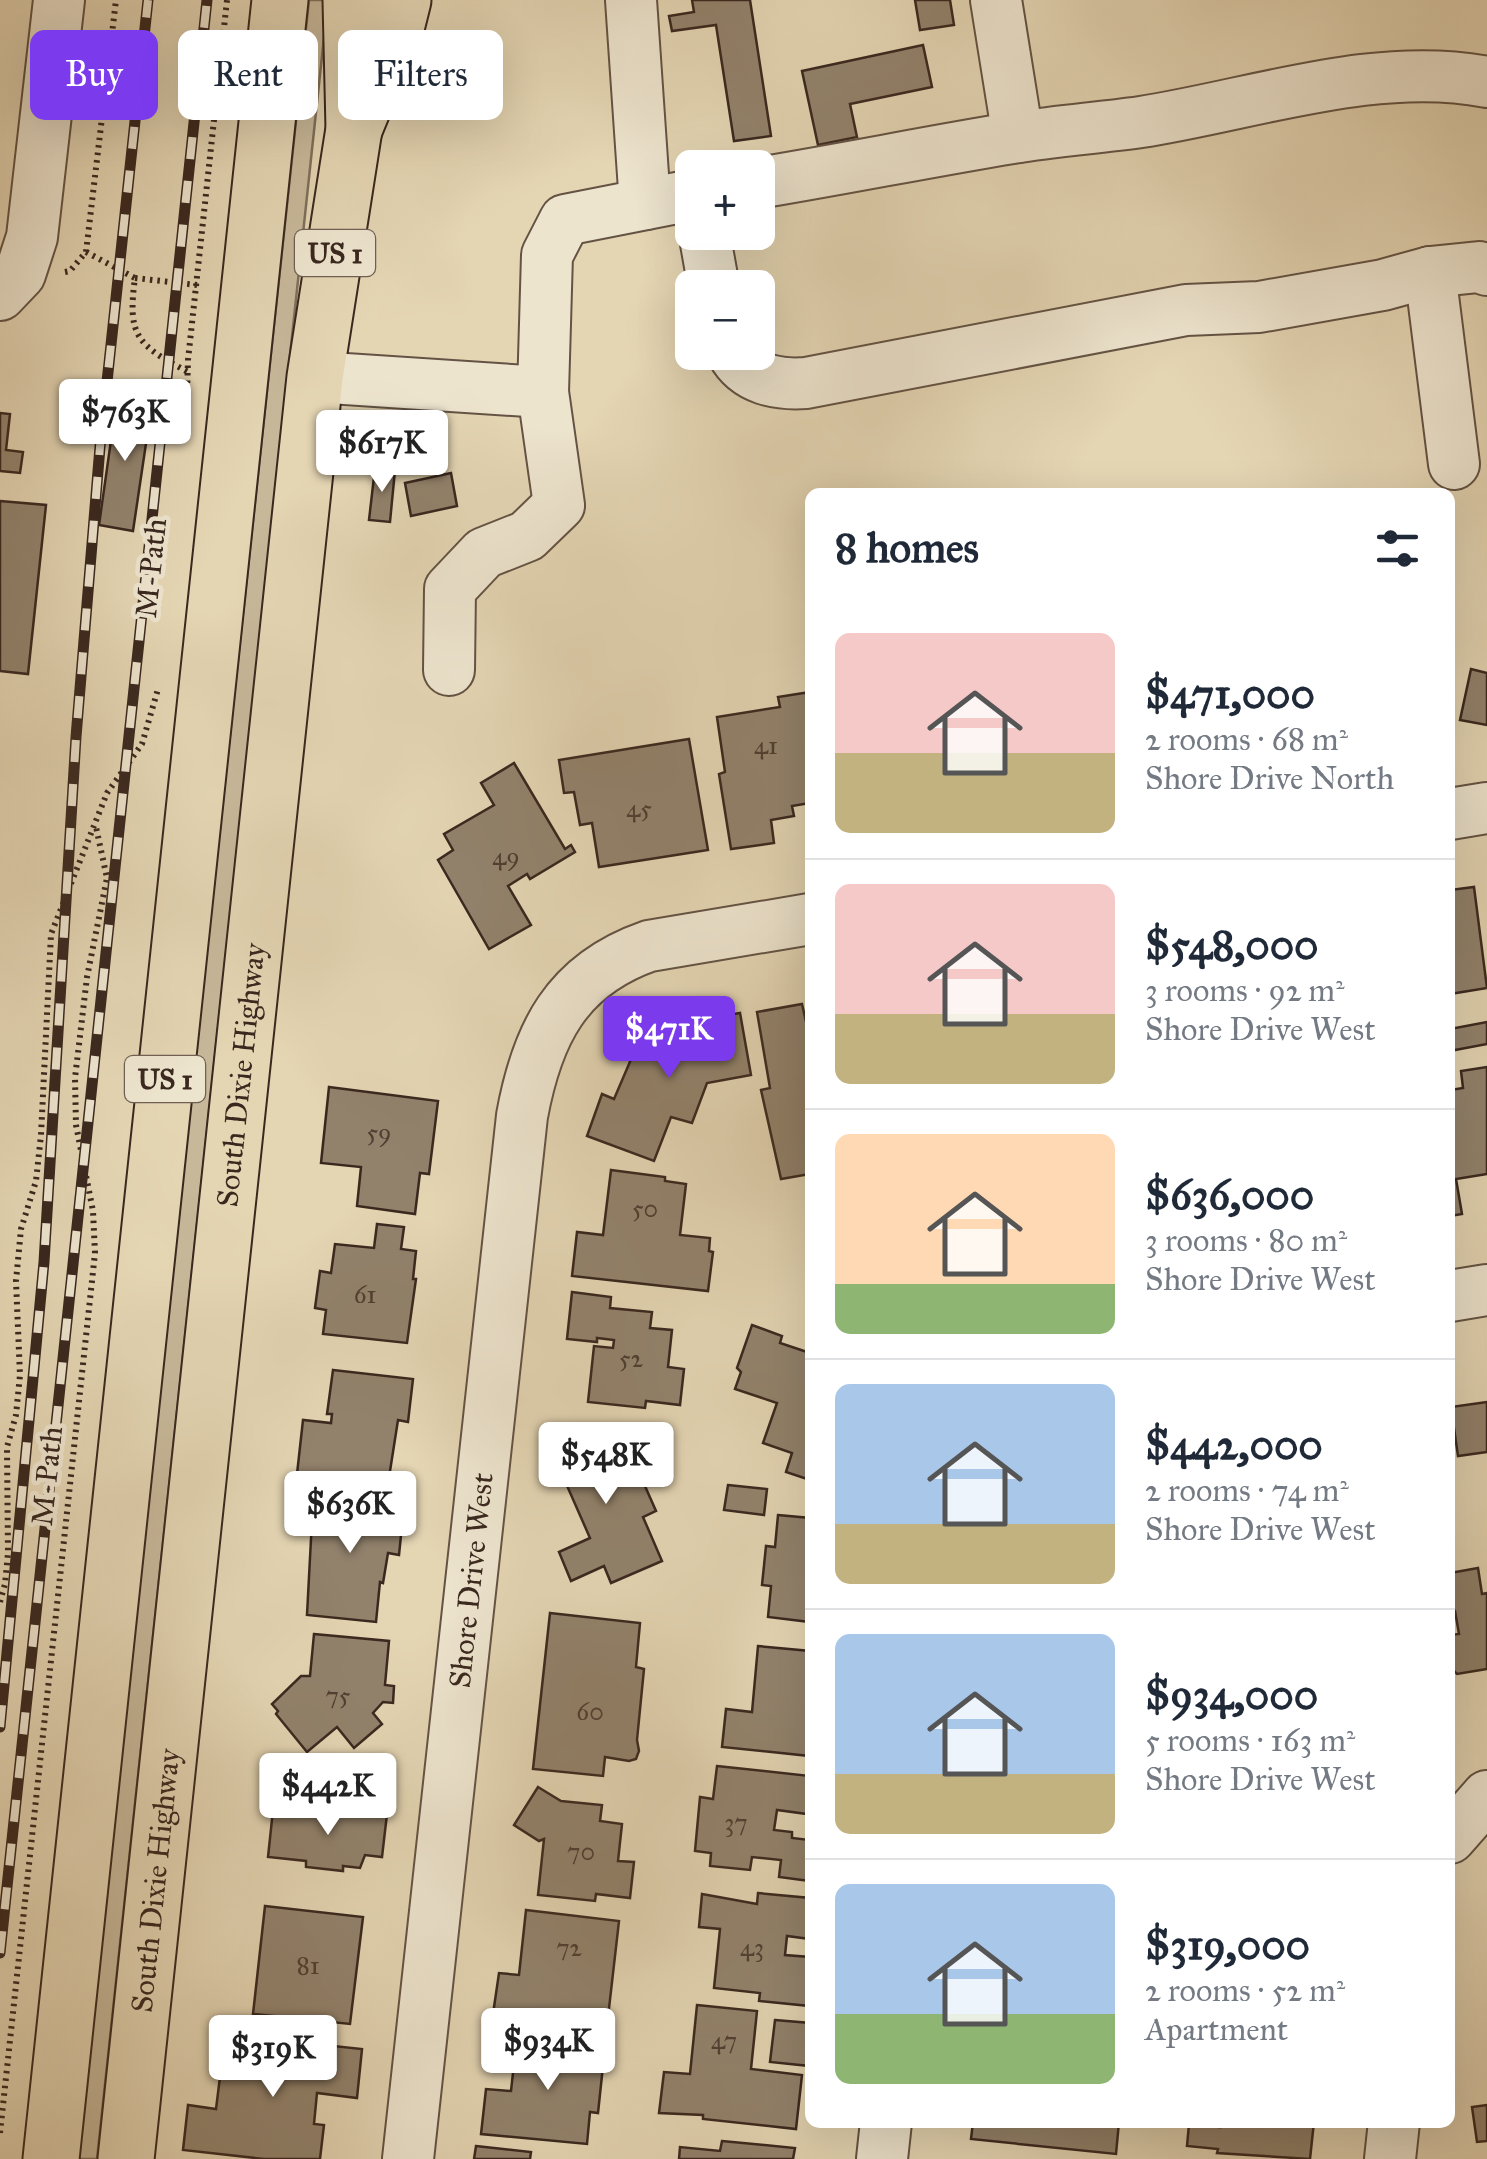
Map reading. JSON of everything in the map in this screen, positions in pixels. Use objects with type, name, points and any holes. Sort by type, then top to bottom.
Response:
[{"type":"main road","name":"US 1","points":[[51,2159],[280,0]]},
{"type":"main road","points":[[351,0],[354,129]]},
{"type":"main road","name":"South Dixie Highway","points":[[126,2159],[315,378],[354,129],[402,0]]},
{"type":"street","points":[[0,295],[20,274],[32,238],[59,0]]},
{"type":"street","points":[[449,670],[450,589],[484,552],[527,536],[559,505],[544,392],[547,255],[565,220],[669,199],[631,0]]},
{"type":"street","points":[[996,0],[1018,137]]},
{"type":"street","points":[[775,180],[1018,137],[1142,122],[1328,86],[1437,76],[1487,82]]},
{"type":"street","points":[[748,370],[764,381],[806,383],[1186,310],[1259,307],[1383,285],[1430,272],[1479,267],[1487,270]]},
{"type":"street","points":[[1430,272],[1454,464]]},
{"type":"street","points":[[315,378],[544,392]]},
{"type":"street","points":[[1455,813],[1487,808]]},
{"type":"street","name":"Shore Drive West","points":[[408,2159],[522,1116],[538,1049],[579,988],[628,953],[805,921]]},
{"type":"street","points":[[1455,1295],[1487,1290]]},
{"type":"street","points":[[1455,1832],[1487,1796]]},
{"type":"street","points":[[882,2159],[885,2128]]},
{"type":"street","points":[[1390,2159],[1393,2128]]},
{"type":"path","points":[[53,275],[70,271],[86,252],[116,0]]},
{"type":"path","points":[[187,438],[185,400],[227,0]]},
{"type":"path","points":[[86,252],[135,278],[197,285]]},
{"type":"path","points":[[135,278],[133,329],[154,354],[188,372]]},
{"type":"path","name":"M-Path","points":[[0,1602],[6,1584],[8,1553],[7,1447],[16,1415],[20,1375],[16,1282],[21,1229],[36,1181],[41,1135],[51,934],[107,793],[142,744],[160,682]]},
{"type":"path","name":"M-Path","points":[[0,2133],[95,1252],[93,1211],[76,1124],[75,1078],[87,978],[106,878],[96,827]]},
{"type":"shaded area","points":[[309,0],[328,0],[318,93],[318,30],[306,30]]},
{"type":"shaded area","points":[[296,120],[315,120],[97,2159],[77,2159]]},
{"type":"building","points":[[692,0],[750,0],[771,136],[734,141],[716,25],[672,31],[669,16],[694,12]]},
{"type":"building","points":[[915,0],[950,0],[954,25],[920,30]]},
{"type":"building","points":[[923,45],[932,87],[850,104],[857,137],[818,145],[802,71]]},
{"type":"building","points":[[117,398],[152,403],[133,531],[99,525]]},
{"type":"building","points":[[0,413],[10,414],[6,450],[23,452],[20,473],[0,471]]},
{"type":"building","points":[[375,468],[395,470],[390,522],[369,520]]},
{"type":"building","points":[[451,473],[457,506],[411,516],[405,483]]},
{"type":"building","points":[[0,501],[46,505],[28,674],[0,671]]},
{"type":"building","points":[[1471,669],[1487,673],[1487,725],[1460,720]]},
{"type":"building","points":[[805,693],[805,804],[792,806],[794,816],[771,820],[774,843],[731,849],[719,774],[725,772],[717,717],[780,707],[778,697]]},
{"type":"building","points":[[689,739],[708,850],[599,867],[592,823],[580,825],[574,792],[564,793],[559,760]]},
{"type":"building","points":[[514,763],[565,849],[571,845],[575,852],[530,879],[527,874],[508,886],[531,925],[489,949],[438,860],[453,850],[444,834],[494,805],[481,783]]},
{"type":"building","points":[[1474,887],[1487,988],[1455,993],[1455,889]]},
{"type":"building","points":[[802,1004],[805,1175],[781,1179],[761,1090],[770,1088],[757,1012]]},
{"type":"building","points":[[740,1013],[751,1075],[707,1083],[692,1123],[671,1117],[654,1161],[587,1136],[602,1094],[614,1099],[644,1029]]},
{"type":"building","points":[[1487,1022],[1487,1044],[1455,1050],[1455,1028]]},
{"type":"building","points":[[1487,1067],[1487,1174],[1456,1179],[1462,1214],[1455,1215],[1455,1089],[1463,1088],[1461,1071]]},
{"type":"building","points":[[329,1087],[438,1101],[429,1174],[420,1173],[415,1214],[357,1206],[361,1167],[321,1163]]},
{"type":"building","points":[[611,1170],[665,1177],[665,1181],[686,1184],[680,1235],[710,1238],[709,1251],[713,1252],[708,1291],[572,1276],[577,1232],[603,1235]]},
{"type":"building","points":[[377,1224],[404,1227],[401,1249],[416,1251],[407,1343],[323,1334],[326,1310],[315,1308],[320,1271],[331,1273],[335,1244],[374,1248]]},
{"type":"building","points":[[572,1292],[611,1297],[610,1308],[652,1312],[650,1328],[672,1330],[668,1367],[684,1369],[680,1405],[646,1401],[645,1408],[588,1402],[594,1346],[613,1348],[614,1340],[567,1339]]},
{"type":"building","points":[[752,1325],[782,1336],[780,1343],[805,1351],[805,1478],[786,1472],[792,1453],[763,1443],[777,1403],[735,1389],[741,1372],[737,1368]]},
{"type":"building","points":[[333,1370],[413,1379],[408,1422],[398,1420],[388,1484],[297,1474],[303,1420],[331,1423],[332,1414],[327,1414]]},
{"type":"building","points":[[1487,1402],[1487,1452],[1458,1456],[1455,1406]]},
{"type":"building","points":[[601,1424],[612,1447],[625,1441],[656,1511],[643,1517],[662,1561],[611,1583],[604,1566],[571,1581],[559,1552],[590,1538],[550,1447]]},
{"type":"building","points":[[728,1485],[767,1489],[764,1515],[724,1510]]},
{"type":"building","points":[[309,1496],[404,1506],[399,1555],[388,1553],[376,1622],[307,1615],[312,1520],[306,1519]]},
{"type":"building","points":[[778,1515],[805,1518],[805,1621],[768,1617],[771,1586],[762,1585],[766,1546],[775,1547]]},
{"type":"building","points":[[1478,1568],[1482,1594],[1487,1593],[1487,1669],[1455,1672],[1455,1634],[1459,1634],[1455,1572]]},
{"type":"building","points":[[550,1613],[640,1623],[636,1667],[644,1669],[639,1751],[636,1759],[629,1761],[605,1757],[603,1776],[533,1769]]},
{"type":"building","points":[[314,1634],[389,1641],[385,1685],[394,1686],[393,1703],[383,1702],[373,1713],[382,1724],[354,1748],[337,1727],[307,1752],[272,1704],[301,1676],[310,1676]]},
{"type":"building","points":[[758,1646],[805,1651],[805,1755],[722,1747],[726,1709],[752,1712]]},
{"type":"building","points":[[717,1766],[805,1775],[805,1814],[777,1810],[774,1830],[792,1832],[792,1838],[805,1839],[805,1880],[779,1877],[781,1860],[752,1857],[750,1870],[710,1866],[711,1853],[695,1851],[700,1797],[713,1799]]},
{"type":"building","points":[[538,1787],[561,1801],[602,1805],[600,1821],[622,1824],[618,1861],[634,1862],[630,1898],[596,1894],[595,1901],[538,1895],[544,1839],[539,1841],[514,1825]]},
{"type":"building","points":[[337,1809],[387,1814],[382,1857],[365,1855],[360,1868],[343,1866],[343,1871],[306,1867],[306,1861],[268,1857],[273,1810],[336,1817]]},
{"type":"building","points":[[758,1893],[805,1898],[805,1938],[787,1936],[785,1955],[805,1957],[805,2006],[759,2001],[760,1993],[714,1988],[720,1929],[699,1927],[702,1894],[757,1904]]},
{"type":"building","points":[[265,1906],[363,1917],[350,2024],[253,2014]]},
{"type":"building","points":[[526,1910],[619,1921],[607,2026],[493,2014],[499,1973],[519,1975]]},
{"type":"building","points":[[697,2005],[757,2011],[751,2069],[802,2075],[796,2129],[703,2119],[703,2115],[659,2113],[664,2072],[690,2074]]},
{"type":"building","points":[[775,2020],[805,2023],[805,2066],[770,2062]]},
{"type":"building","points":[[241,2036],[362,2049],[357,2098],[317,2093],[314,2124],[324,2125],[320,2159],[264,2159],[183,2150],[188,2105],[216,2109],[221,2069],[238,2071]]},
{"type":"building","points":[[517,2037],[605,2047],[598,2113],[590,2112],[587,2144],[481,2134],[486,2089],[511,2091]]},
{"type":"building","points":[[1487,2105],[1487,2141],[1477,2142],[1472,2107]]},
{"type":"building","points":[[972,2128],[1118,2128],[1116,2154],[971,2139]]},
{"type":"building","points":[[1189,2128],[1313,2128],[1310,2159],[1217,2153],[1218,2149],[1187,2146]]},
{"type":"building","points":[[722,2141],[795,2148],[793,2159],[679,2159],[680,2147],[720,2151]]},
{"type":"building","points":[[476,2146],[531,2152],[530,2159],[474,2159]]},
{"type":"railway","points":[[0,1727],[44,1262],[76,737],[100,447],[148,0]]},
{"type":"railway","points":[[0,1953],[207,0]]}]
